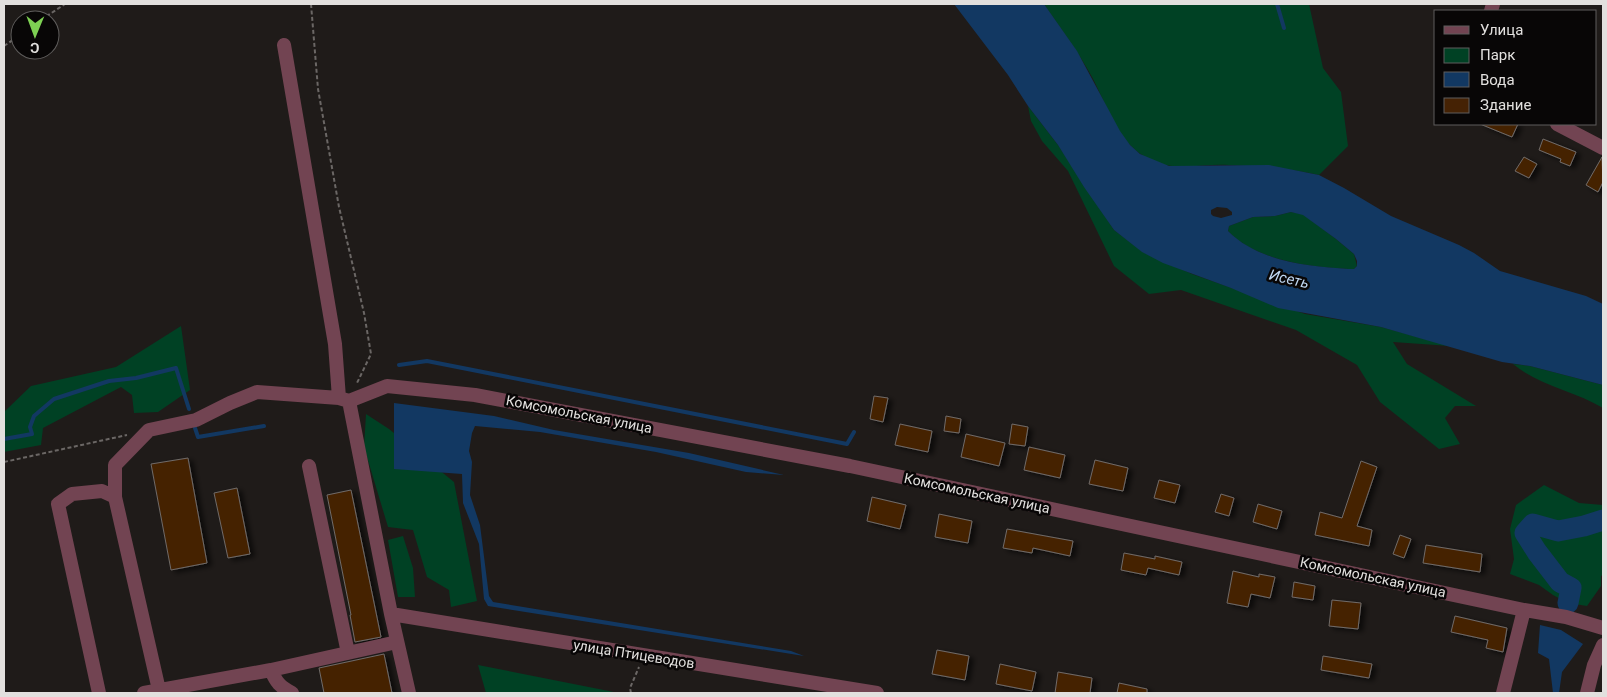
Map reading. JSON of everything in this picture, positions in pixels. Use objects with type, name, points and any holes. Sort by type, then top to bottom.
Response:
[{"type":"street","points":[[284,45],[344,400],[409,693]]},
{"type":"street","points":[[1559,125],[1603,148]]},
{"type":"street","name":"Комсомольская улица","points":[[344,400],[387,386],[475,394],[850,466],[1524,610],[1566,617],[1603,628]]},
{"type":"street","points":[[165,691],[115,497],[115,465],[149,430],[196,420],[257,392],[344,400]]},
{"type":"street","points":[[309,466],[348,653]]},
{"type":"street","points":[[100,693],[58,504],[72,494],[102,491],[115,497]]},
{"type":"street","points":[[1503,693],[1524,610]]},
{"type":"street","name":"улица Птицеводов","points":[[390,614],[877,693]]},
{"type":"street","points":[[144,693],[165,691],[271,670],[397,642]]},
{"type":"street","points":[[1587,693],[1594,665],[1603,645]]},
{"type":"street","points":[[271,670],[275,681],[280,687],[292,693]]},
{"type":"path","points":[[311,4],[318,89],[339,207],[364,313],[371,354],[344,400]]},
{"type":"path","points":[[4,462],[149,430]]},
{"type":"path","points":[[630,693],[630,688],[644,655]]},
{"type":"green space","points":[[1044,4],[1309,4],[1323,68],[1341,92],[1348,146],[1319,175],[1251,166],[1172,166],[1150,159],[1131,146],[1125,139],[1087,67]]},
{"type":"green space","points":[[1028,106],[1058,145],[1114,230],[1143,252],[1192,274],[1305,314],[1381,327],[1450,346],[1393,342],[1407,364],[1476,406],[1455,406],[1445,418],[1460,444],[1439,449],[1380,402],[1357,365],[1296,330],[1181,290],[1149,294],[1114,266],[1068,171],[1042,141],[1031,121]]},
{"type":"green space","points":[[1291,212],[1303,214],[1336,239],[1354,254],[1357,266],[1354,269],[1334,268],[1301,264],[1269,256],[1253,249],[1228,231],[1229,226],[1253,217],[1275,216]]},
{"type":"green space","points":[[181,326],[190,390],[158,412],[134,413],[132,395],[121,387],[43,428],[41,445],[4,452],[4,412],[31,386],[116,367]]},
{"type":"green space","points":[[1513,364],[1530,366],[1603,385],[1603,408],[1545,383]]},
{"type":"green space","points":[[366,414],[389,429],[454,482],[477,601],[451,607],[449,590],[427,577],[413,530],[388,527],[364,447]]},
{"type":"green space","points":[[1544,485],[1579,503],[1603,505],[1603,575],[1601,576],[1601,586],[1587,606],[1568,603],[1539,585],[1510,574],[1514,559],[1510,529],[1516,505]]},
{"type":"green space","points":[[403,536],[413,568],[415,597],[398,597],[388,540]]},
{"type":"green space","points":[[478,665],[619,693],[486,693]]},
{"type":"water","name":"Исеть","points":[[954,4],[1044,4],[1077,51],[1120,131],[1130,145],[1140,154],[1169,166],[1269,165],[1319,175],[1391,216],[1459,245],[1500,271],[1586,296],[1603,304],[1603,385],[1530,366],[1502,362],[1381,327],[1278,308],[1163,263],[1142,252],[1114,230],[1058,145],[1028,106],[1008,75]],"holes":[[[1217,207],[1227,208],[1232,212],[1232,215],[1221,218],[1213,216],[1211,210]],[[1291,212],[1303,215],[1336,239],[1354,254],[1357,266],[1354,269],[1317,266],[1269,256],[1254,250],[1228,231],[1229,226],[1253,217],[1275,216]]]},
{"type":"water","points":[[394,403],[494,416],[554,430],[689,453],[784,475],[746,472],[656,452],[540,432],[475,426],[469,451],[472,462],[470,495],[480,525],[489,596],[493,602],[791,651],[804,656],[488,606],[484,599],[479,544],[463,503],[462,474],[394,469]]},
{"type":"water","points":[[1540,625],[1561,630],[1583,644],[1562,672],[1559,693],[1553,693],[1549,659],[1538,653]]},
{"type":"building","points":[[1482,125],[1518,125],[1512,137]]},
{"type":"building","points":[[1543,139],[1576,152],[1570,166],[1560,162],[1561,159],[1539,150]]},
{"type":"building","points":[[1524,157],[1537,164],[1529,178],[1515,171]]},
{"type":"building","points":[[1602,157],[1603,182],[1598,192],[1586,185]]},
{"type":"building","points":[[874,396],[888,398],[883,422],[870,419]]},
{"type":"building","points":[[946,416],[961,419],[959,433],[944,431]]},
{"type":"building","points":[[900,424],[932,431],[928,452],[895,445]]},
{"type":"building","points":[[1012,424],[1028,427],[1025,446],[1009,444]]},
{"type":"building","points":[[966,434],[1005,443],[999,466],[961,457]]},
{"type":"building","points":[[1029,447],[1065,455],[1060,478],[1024,470]]},
{"type":"building","points":[[188,458],[207,563],[171,570],[151,464]]},
{"type":"building","points":[[1095,460],[1128,468],[1123,491],[1089,484]]},
{"type":"building","points":[[1361,461],[1377,467],[1357,526],[1372,530],[1369,546],[1315,535],[1320,512],[1342,518]]},
{"type":"building","points":[[1159,480],[1180,485],[1175,503],[1154,498]]},
{"type":"building","points":[[237,488],[250,554],[228,558],[214,493]]},
{"type":"building","points":[[351,490],[381,637],[355,642],[327,495]]},
{"type":"building","points":[[1221,494],[1234,498],[1229,516],[1215,512]]},
{"type":"building","points":[[872,497],[906,505],[900,529],[867,521]]},
{"type":"building","points":[[1258,504],[1282,511],[1277,529],[1253,522]]},
{"type":"building","points":[[939,514],[972,521],[968,543],[935,537]]},
{"type":"building","points":[[1007,529],[1073,541],[1070,556],[1033,548],[1032,553],[1003,548]]},
{"type":"building","points":[[1400,535],[1411,539],[1404,558],[1393,554]]},
{"type":"building","points":[[1426,545],[1482,554],[1480,572],[1423,563]]},
{"type":"building","points":[[1124,553],[1155,559],[1155,556],[1182,562],[1179,575],[1148,568],[1146,575],[1121,570]]},
{"type":"building","points":[[1233,571],[1259,577],[1259,574],[1275,577],[1270,598],[1251,594],[1248,607],[1227,603]]},
{"type":"building","points":[[1294,582],[1315,586],[1313,600],[1292,597]]},
{"type":"building","points":[[1332,600],[1361,603],[1358,629],[1329,626]]},
{"type":"building","points":[[1455,616],[1507,628],[1503,652],[1486,648],[1488,640],[1451,632]]},
{"type":"building","points":[[937,650],[969,656],[965,680],[932,674]]},
{"type":"building","points":[[384,654],[392,693],[324,693],[319,668]]},
{"type":"building","points":[[1323,656],[1372,664],[1369,678],[1321,670]]},
{"type":"building","points":[[1000,664],[1036,672],[1032,691],[996,684]]},
{"type":"building","points":[[1058,672],[1092,678],[1090,693],[1055,693]]},
{"type":"building","points":[[1119,683],[1147,689],[1147,693],[1117,693]]},
{"type":"waterway","points":[[1277,4],[1284,28]]},
{"type":"waterway","points":[[399,365],[427,361],[847,444],[854,432]]},
{"type":"waterway","points":[[4,439],[32,434],[30,427],[34,416],[54,399],[109,381],[136,378],[176,368],[189,409]]},
{"type":"waterway","points":[[195,428],[198,437],[264,426]]},
{"type":"waterway","points":[[1568,603],[1571,588],[1560,582],[1525,533],[1533,524],[1558,531],[1603,520]]}]
